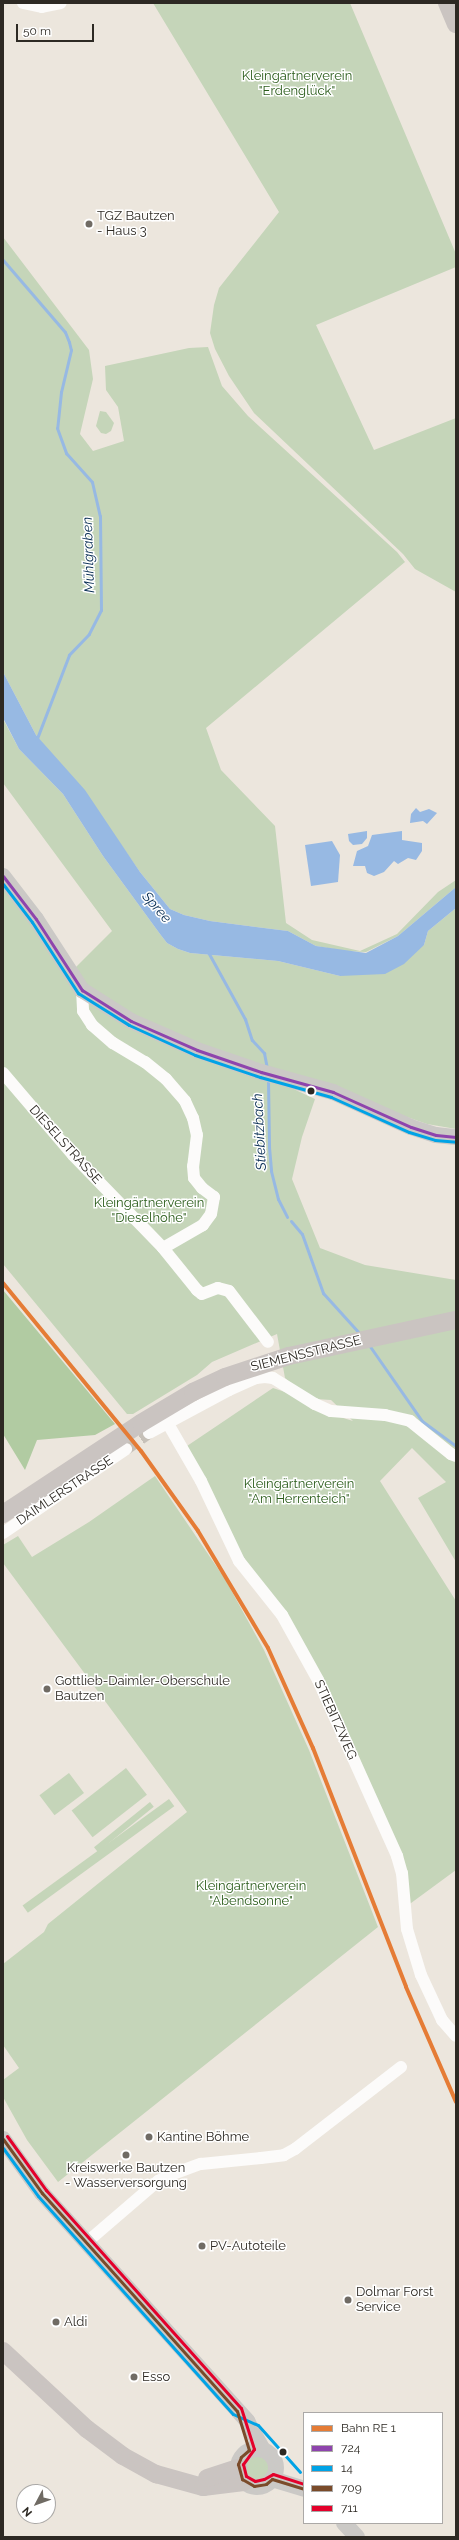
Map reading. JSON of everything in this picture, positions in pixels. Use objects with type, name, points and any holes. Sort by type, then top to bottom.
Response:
[{"type":"main road","points":[[447,3],[456,24]]},
{"type":"main road","points":[[3,876],[36,919],[82,990],[101,1004],[154,1033],[268,1074],[333,1092],[422,1131],[456,1137]]},
{"type":"main road","name":"SIEMENSSTRASSE","points":[[3,1514],[141,1423],[193,1392],[261,1364],[334,1346],[456,1320]]},
{"type":"main road","points":[[3,2139],[38,2188],[252,2428],[256,2450]]},
{"type":"main road","points":[[3,2351],[87,2429],[123,2456],[156,2474],[183,2482],[220,2475],[241,2475],[258,2486],[266,2484],[274,2473],[272,2456],[256,2450],[241,2457],[241,2475]]},
{"type":"main road","points":[[274,2473],[303,2481]]},
{"type":"main road","points":[[274,2473],[303,2488]]},
{"type":"main road","points":[[345,2524],[357,2537]]},
{"type":"street","points":[[23,3],[42,7],[61,3]]},
{"type":"street","points":[[82,990],[83,1011],[92,1025],[113,1043],[145,1062],[166,1079],[185,1101],[193,1118],[197,1134],[193,1166],[194,1178],[202,1188],[214,1197],[211,1214],[202,1225],[162,1248]]},
{"type":"street","name":"DIESELSTRASSE","points":[[3,1073],[73,1155],[162,1248],[202,1294],[218,1288],[229,1292],[268,1342]]},
{"type":"street","points":[[149,1433],[229,1390],[256,1378],[265,1377],[273,1378],[314,1404],[331,1410],[385,1415],[410,1421],[450,1454],[456,1456]]},
{"type":"street","name":"STIEBITZWEG","points":[[167,1422],[201,1482],[239,1561],[282,1615],[318,1680],[397,1856],[402,1873],[407,1929],[421,1975],[442,2020],[456,2036]]},
{"type":"street","name":"DAIMLERSTRASSE","points":[[3,1533],[126,1448]]},
{"type":"street","points":[[87,2242],[158,2181],[170,2175],[201,2164],[284,2155],[295,2150],[401,2067]]},
{"type":"green space","name":"Kleingärtnerverein \"Erdenglück\"","points":[[153,3],[350,3],[456,254],[456,267],[316,325],[374,450],[456,418],[456,592],[415,569],[403,554],[254,413],[229,376],[215,349],[210,333],[214,305],[219,288],[279,212]]},
{"type":"green space","points":[[3,237],[89,350],[93,379],[80,434],[93,451],[124,441],[118,407],[106,390],[105,366],[189,348],[208,347],[222,386],[248,416],[397,552],[405,562],[206,728],[221,770],[275,826],[286,923],[312,940],[360,951],[397,934],[438,892],[456,880],[456,887],[398,936],[366,952],[345,951],[316,946],[288,931],[210,921],[184,915],[170,909],[140,872],[108,826],[36,735],[3,672]]},
{"type":"green space","points":[[100,411],[106,412],[114,423],[111,431],[106,434],[101,433],[96,426]]},
{"type":"green space","points":[[3,719],[19,749],[63,794],[103,856],[160,934],[167,943],[178,949],[190,953],[278,961],[340,976],[424,945],[428,931],[456,908],[456,1129],[427,1124],[154,1029],[91,991],[76,967],[112,931],[3,783]]},
{"type":"green space","points":[[3,883],[73,986],[315,1099],[302,1137],[292,1179],[320,1248],[365,1265],[456,1280],[456,1562],[418,1498],[446,1482],[412,1448],[380,1481],[456,1601],[456,1870],[407,1906],[404,1873],[319,1679],[245,1566],[187,1446],[273,1388],[288,1393],[314,1409],[353,1421],[331,1400],[316,1399],[299,1391],[285,1378],[277,1334],[212,1362],[197,1375],[133,1414],[127,1414],[3,1264]]},
{"type":"green space","points":[[3,1290],[115,1424],[95,1435],[37,1440],[25,1470],[3,1434]]},
{"type":"green space","name":"Kleingärtnerverein \"Abendsonne\"","points":[[155,1476],[225,1579],[264,1650],[309,1750],[378,1927],[58,2182],[27,2140],[3,2097],[3,2080],[19,2068],[3,2045],[3,1964],[44,1932],[48,1924],[187,1812],[3,1563],[3,1545],[18,1536],[32,1557],[89,1522]]},
{"type":"green space","points":[[126,1768],[147,1795],[93,1837],[72,1810]]},
{"type":"green space","points":[[69,1773],[84,1793],[54,1815],[39,1795]]},
{"type":"green space","points":[[169,1799],[174,1806],[28,1913],[23,1905]]},
{"type":"green space","points":[[150,1802],[154,1807],[98,1852],[94,1847]]},
{"type":"green space","points":[[257,2456],[266,2459],[269,2468],[266,2477],[257,2480],[248,2477],[245,2468],[248,2459]]},
{"type":"water","name":"Spree","points":[[3,672],[36,735],[85,790],[140,872],[170,909],[184,915],[210,921],[288,931],[316,946],[366,953],[398,936],[456,887],[456,908],[428,931],[424,945],[404,964],[385,974],[340,976],[278,961],[190,953],[178,949],[167,943],[160,934],[103,856],[63,794],[19,749],[3,718]]},
{"type":"water","points":[[416,808],[420,812],[429,809],[437,813],[427,824],[423,821],[410,823],[411,814]]},
{"type":"water","points":[[367,831],[367,838],[362,844],[353,845],[349,841],[348,834]]},
{"type":"water","points":[[402,831],[402,840],[422,843],[422,851],[416,860],[408,858],[398,864],[394,861],[384,872],[374,876],[367,873],[365,866],[353,866],[357,851],[368,846],[372,835]]},
{"type":"water","points":[[332,841],[340,855],[338,882],[311,886],[305,845]]},
{"type":"waterway","name":"Mühlgraben","points":[[3,260],[65,332],[69,342],[71,350],[61,392],[57,428],[66,453],[92,482],[100,516],[101,610],[89,634],[69,655],[36,741]]},
{"type":"waterway","name":"Stiebitzbach","points":[[208,952],[245,1019],[252,1040],[264,1053],[267,1068]]},
{"type":"waterway","name":"Stiebitzbach","points":[[268,1080],[269,1147],[271,1171],[278,1199],[287,1217]]},
{"type":"waterway","name":"Stiebitzbach","points":[[291,1221],[302,1234],[323,1293],[360,1334]]},
{"type":"waterway","name":"Stiebitzbach","points":[[369,1345],[422,1421],[456,1446]]},
{"type":"tunnel","points":[[126,1449],[149,1433]]},
{"type":"transit line","name":"724","points":[[3,876],[36,919],[82,990],[131,1021],[197,1050],[261,1072],[333,1092],[411,1127],[436,1135],[456,1137]]},
{"type":"transit line","name":"14","points":[[3,884],[32,922],[78,993],[129,1025],[195,1055],[260,1077],[331,1097],[409,1132],[435,1140],[456,1142]]},
{"type":"transit line","points":[[3,1283],[141,1451],[198,1531],[268,1648],[313,1748],[406,1987],[456,2102]]},
{"type":"transit line","name":"711","points":[[7,2136],[46,2190],[241,2408],[254,2449],[243,2464],[246,2476],[255,2481],[264,2479],[273,2474],[303,2484]]},
{"type":"transit line","name":"709","points":[[3,2139],[42,2193],[237,2411],[249,2450],[241,2457],[238,2464],[242,2479],[254,2486],[266,2484],[272,2479],[303,2489]]},
{"type":"transit line","name":"14","points":[[3,2148],[38,2196],[233,2414],[258,2425],[300,2472]]},
{"type":"place","name":"TGZ Bautzen - Haus 3","points":[[89,224]]},
{"type":"place","name":"Gottlieb-Daimler-Oberschule Bautzen","points":[[47,1689]]},
{"type":"place","name":"Kantine Böhme","points":[[149,2137]]},
{"type":"place","name":"Kreiswerke Bautzen - Wasserversorgung","points":[[126,2155]]},
{"type":"place","name":"PV-Autoteile","points":[[202,2246]]},
{"type":"place","name":"Dolmar Forst Service","points":[[348,2300]]},
{"type":"place","name":"Aldi","points":[[56,2322]]},
{"type":"place","name":"Esso","points":[[134,2377]]},
{"type":"park label","name":"Kleingärtnerverein \"Dieselhöhe\"","points":[[149,1212]]},
{"type":"park label","name":"Kleingärtnerverein \"Am Herrenteich\"","points":[[299,1492]]}]
